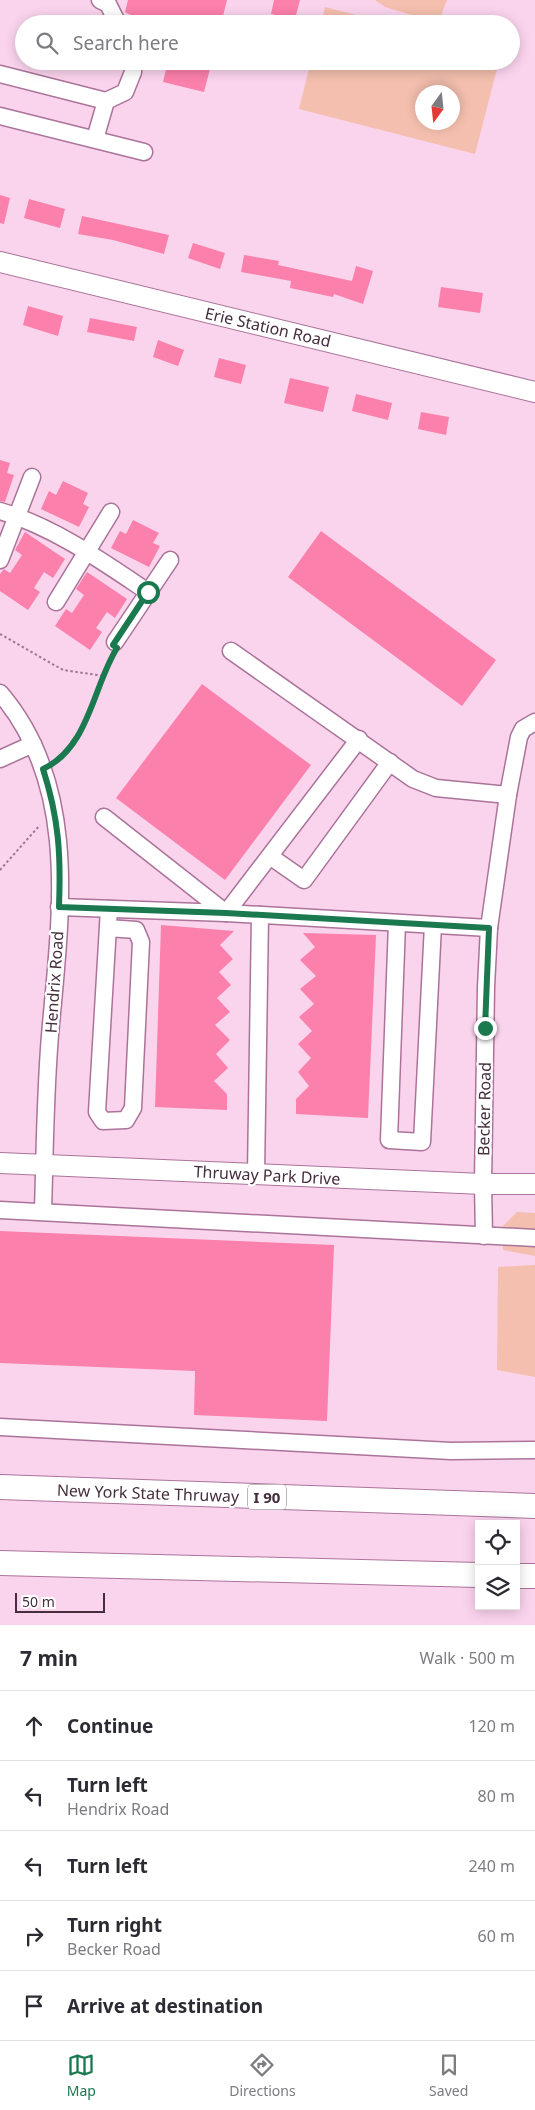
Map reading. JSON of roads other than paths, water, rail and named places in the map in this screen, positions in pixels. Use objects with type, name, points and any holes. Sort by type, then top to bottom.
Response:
[{"type":"highway","name":"New York State Thruway","points":[[0,1487],[535,1506]]},
{"type":"highway","points":[[0,1563],[475,1575]]},
{"type":"highway","points":[[520,1576],[535,1576]]},
{"type":"main road","name":"Erie Station Road","points":[[0,262],[535,392]]},
{"type":"main road","name":"Thruway Park Drive","points":[[0,1163],[482,1184],[535,1184]]},
{"type":"street","points":[[100,0],[108,4],[114,15]]},
{"type":"street","points":[[0,74],[106,101],[125,92],[133,70]]},
{"type":"street","points":[[95,139],[106,101]]},
{"type":"street","points":[[0,116],[144,152]]},
{"type":"street","points":[[0,560],[32,477]]},
{"type":"street","points":[[0,511],[16,516],[86,550],[148,592]]},
{"type":"street","points":[[56,602],[86,550],[111,512]]},
{"type":"street","points":[[115,642],[170,560]]},
{"type":"street","points":[[231,651],[359,739],[413,779],[436,788],[508,795]]},
{"type":"street","name":"Hendrix Road","points":[[0,693],[33,744],[43,769],[56,814],[60,845],[59,907],[43,1210]]},
{"type":"street","name":"Becker Road","points":[[484,1236],[482,1184],[489,928],[508,795],[519,737],[523,729],[535,722]]},
{"type":"street","points":[[226,913],[271,857],[359,739]]},
{"type":"street","points":[[0,759],[33,744]]},
{"type":"street","points":[[271,857],[304,880],[390,762]]},
{"type":"street","points":[[104,817],[226,913]]},
{"type":"street","points":[[59,907],[226,913],[489,928]]},
{"type":"street","points":[[108,909],[97,1112],[102,1121],[126,1120],[133,1108],[141,942],[136,930],[108,928]]},
{"type":"street","points":[[256,1174],[260,915]]},
{"type":"street","points":[[397,923],[389,1140],[397,1141],[422,1142],[434,925]]},
{"type":"street","points":[[0,1210],[43,1210],[535,1238]]},
{"type":"street","points":[[0,1427],[450,1451],[535,1450]]}]
